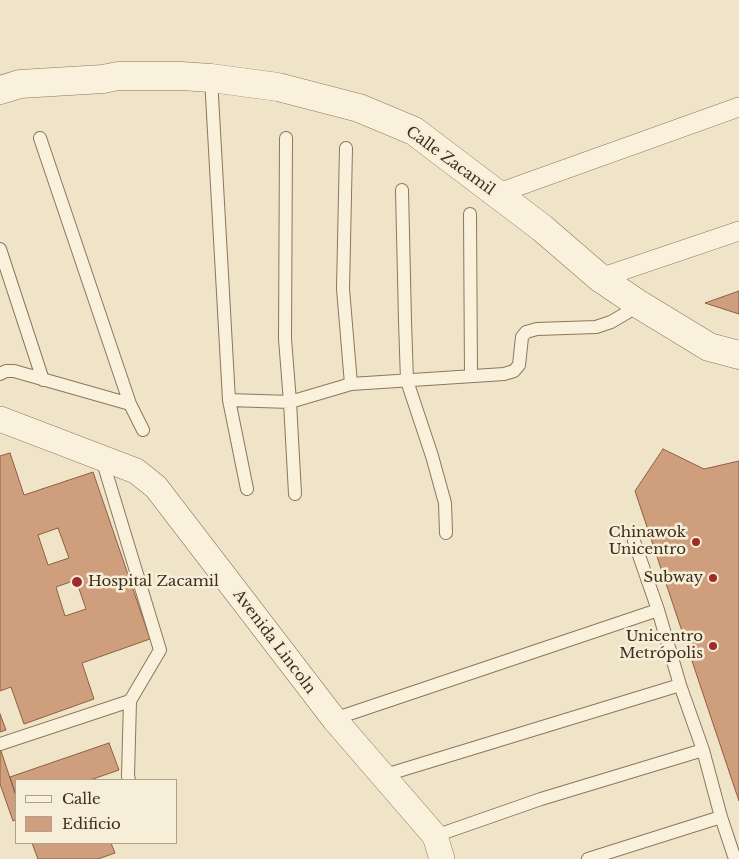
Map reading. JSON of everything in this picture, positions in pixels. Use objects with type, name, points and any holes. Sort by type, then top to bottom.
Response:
[{"type":"street","name":"Calle Zacamil","points":[[0,90],[20,84],[118,76],[181,76],[278,87],[359,108],[414,131],[542,228],[600,278],[640,305],[709,347],[739,355]]},
{"type":"street","points":[[496,194],[739,107]]},
{"type":"street","points":[[600,278],[739,231]]},
{"type":"street","name":"Avenida Lincoln","points":[[0,419],[136,471],[156,486],[334,719],[382,776],[438,848]]},
{"type":"lane","points":[[211,78],[229,400],[246,489]]},
{"type":"lane","points":[[40,138],[130,404],[143,430]]},
{"type":"lane","points":[[286,138],[285,339],[295,494]]},
{"type":"lane","points":[[346,148],[343,289],[351,384]]},
{"type":"lane","points":[[402,190],[407,381],[432,456],[445,503],[446,533]]},
{"type":"lane","points":[[470,214],[471,376]]},
{"type":"lane","points":[[0,249],[44,380]]},
{"type":"lane","points":[[229,400],[290,402],[351,384],[504,374],[514,371],[519,365],[522,336],[526,332],[537,329],[596,327],[611,322],[640,305]]},
{"type":"lane","points":[[0,374],[10,370],[130,404]]},
{"type":"lane","points":[[102,459],[160,650],[130,701],[129,779]]},
{"type":"lane","points":[[634,541],[658,610],[735,859]]},
{"type":"lane","points":[[334,719],[658,610]]},
{"type":"lane","points":[[382,776],[680,685]]},
{"type":"lane","points":[[0,744],[130,701]]},
{"type":"lane","points":[[438,848],[541,799],[702,750]]},
{"type":"lane","points":[[588,859],[721,817]]},
{"type":"building","points":[[739,291],[739,314],[705,303]]},
{"type":"building","name":"Unicentro Metrópolis","points":[[663,449],[704,469],[739,461],[739,801],[635,491]]},
{"type":"building","points":[[10,453],[24,495],[93,472],[150,639],[82,663],[94,699],[24,724],[11,687],[0,691],[0,456]],"holes":[[[58,528],[69,558],[48,565],[38,535]],[[76,580],[86,609],[65,616],[56,587]]]},
{"type":"building","points":[[0,714],[6,730],[0,732]]},
{"type":"building","points":[[109,743],[119,770],[93,779],[15,779],[15,793],[10,777]]},
{"type":"building","points":[[0,748],[15,793],[15,820],[13,821],[0,784]]},
{"type":"building","points":[[32,844],[111,844],[115,853],[98,859],[38,859]]},
{"type":"place","name":"Chinawok Unicentro","points":[[696,542]]},
{"type":"place","name":"Subway","points":[[713,578]]},
{"type":"place","name":"Hospital Zacamil","points":[[77,582]]},
{"type":"place","name":"Unicentro Metrópolis","points":[[713,646]]}]
